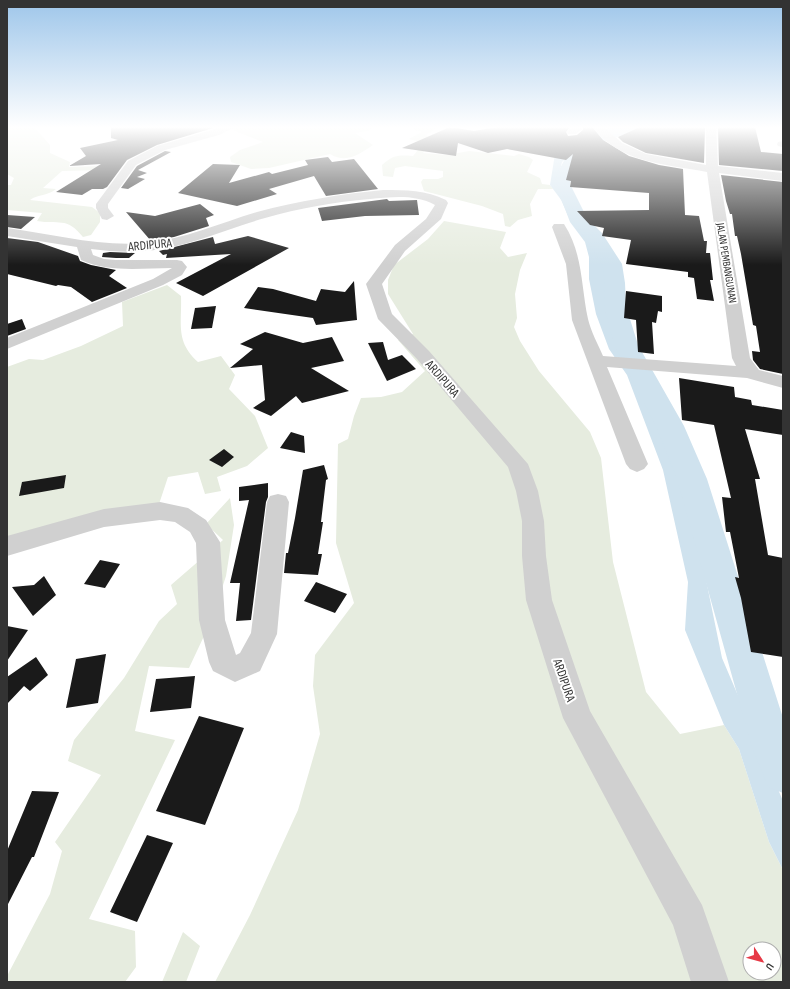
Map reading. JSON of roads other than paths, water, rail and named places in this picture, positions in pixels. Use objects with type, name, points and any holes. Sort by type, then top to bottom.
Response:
[{"type":"street","points":[[107,216],[102,208],[105,198],[124,173]]},
{"type":"street","name":"JALAN PEMBANGUNAN","points":[[713,173],[741,358],[745,367],[751,373]]},
{"type":"street","points":[[749,173],[783,177]]},
{"type":"street","name":"ARDIPURA","points":[[7,232],[36,235],[83,244],[145,247],[200,237],[260,216],[288,209],[381,194],[415,193],[428,195],[442,203],[441,210],[436,218],[400,248],[383,270],[374,284],[378,299],[384,316],[423,355],[517,464],[527,492],[533,521],[534,556],[539,600],[578,718],[689,918],[710,982]]},
{"type":"street","points":[[559,227],[573,264],[580,320],[605,362],[637,464]]},
{"type":"street","points":[[7,344],[158,282],[177,272],[180,267],[176,264],[106,264],[92,262],[86,257],[83,244]]},
{"type":"street","points":[[605,362],[751,373],[783,382]]},
{"type":"street","points":[[7,546],[104,518],[160,510],[180,514],[198,526],[208,542],[212,620],[223,662],[235,669],[250,662],[264,634],[278,502]]},
{"type":"water","points":[[552,173],[559,173],[560,188],[578,223],[603,254],[611,309],[618,334],[649,387],[671,430],[706,580],[722,658],[783,801],[783,870],[769,842],[739,749],[724,725],[685,630],[688,582],[663,470],[627,375],[609,349],[596,314],[589,279],[589,257],[585,242],[570,222],[562,201],[550,185]]},
{"type":"waterway","points":[[565,173],[562,184],[579,220],[595,237],[612,264],[615,283],[615,306],[626,345],[670,426],[692,479],[771,744],[783,772]]}]
